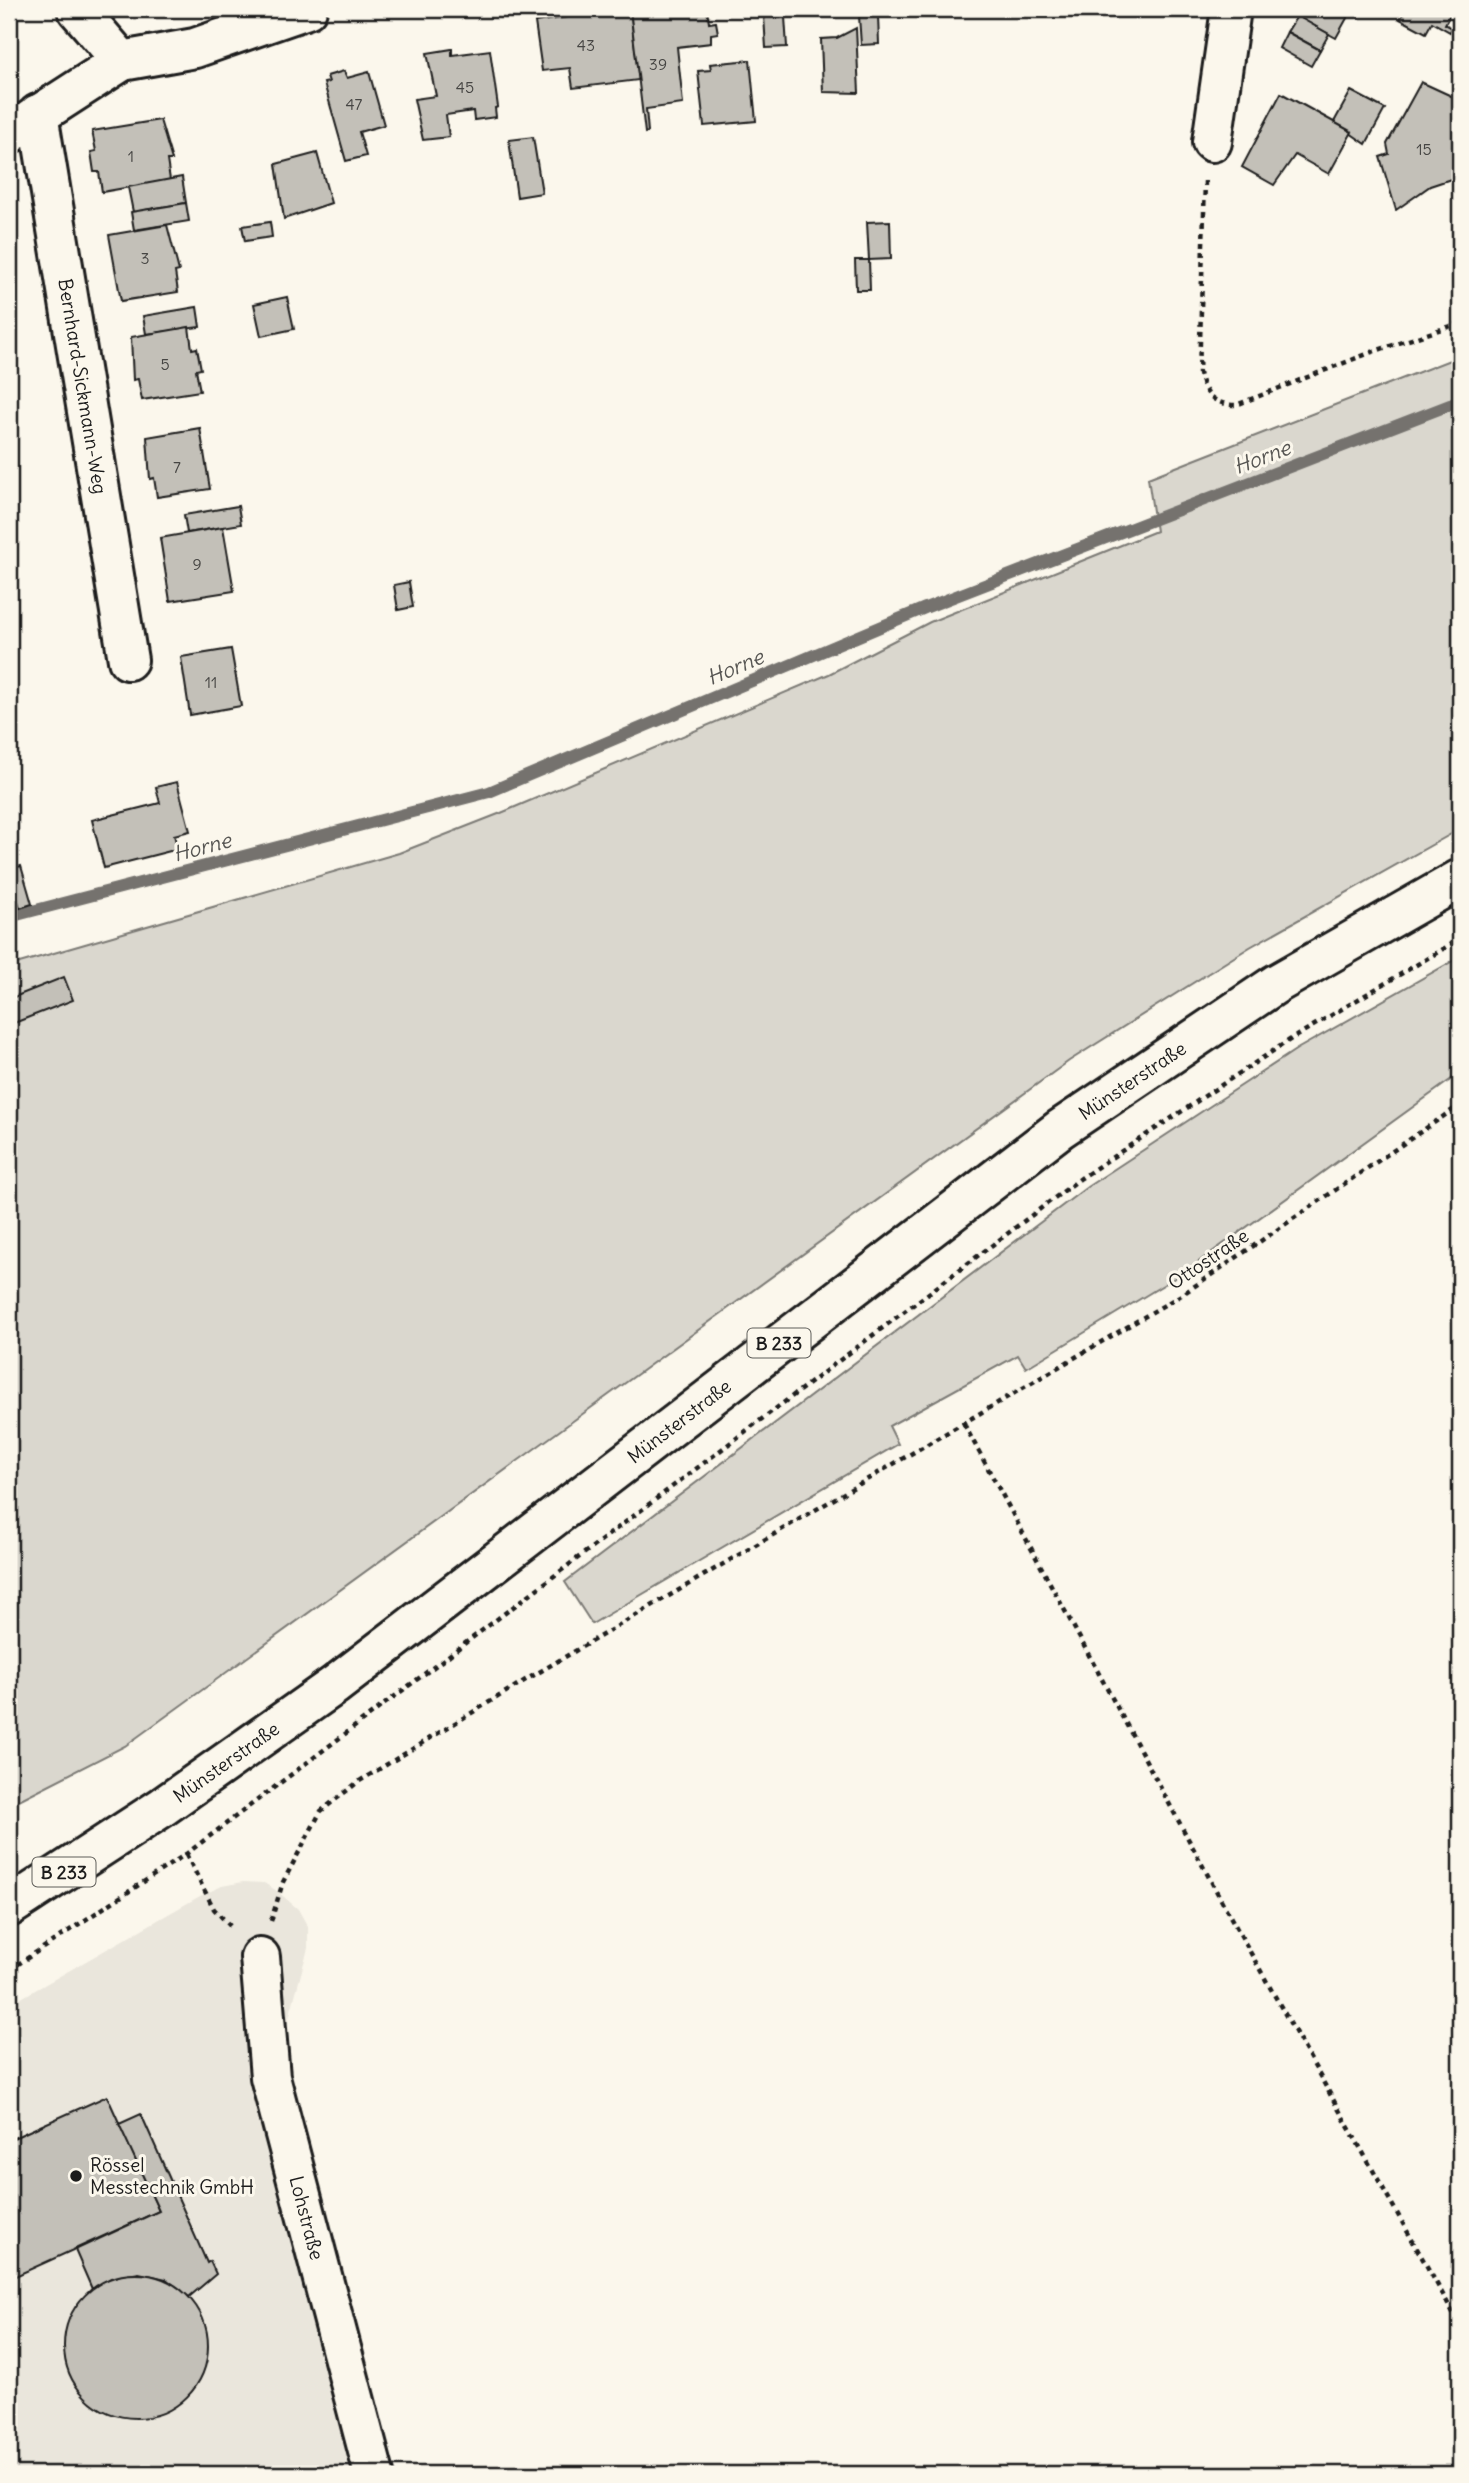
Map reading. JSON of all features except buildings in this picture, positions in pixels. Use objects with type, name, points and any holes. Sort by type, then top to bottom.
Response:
[{"type":"main road","points":[[77,9],[122,61]]},
{"type":"main road","points":[[24,124],[122,61],[195,48],[307,9]]},
{"type":"main road","points":[[1212,142],[1231,9]]},
{"type":"main road","name":"Bernhard-Sickmann-Weg","points":[[24,124],[128,660]]},
{"type":"main road","name":"Münsterstraße","points":[[9,1907],[161,1808],[335,1685],[1060,1129],[1276,984],[1460,879]]},
{"type":"main road","name":"Lohstraße","points":[[260,1957],[270,2077],[374,2474]]},
{"type":"path","points":[[1212,142],[1205,178],[1199,358],[1202,384],[1208,396],[1218,403],[1236,405],[1371,352],[1460,323]]},
{"type":"path","points":[[9,1970],[186,1854],[1081,1178],[1291,1039],[1460,939]]},
{"type":"path","name":"Ottostraße","points":[[260,1957],[283,1882],[321,1811],[358,1782],[524,1681],[1184,1294],[1460,1105]]},
{"type":"path","points":[[964,1424],[1231,1917],[1460,2325]]},
{"type":"path","points":[[186,1854],[214,1909],[260,1957]]},
{"type":"shaded area","points":[[1460,356],[1460,829],[1250,947],[1069,1061],[125,1746],[9,1805],[9,966],[399,853],[501,813],[829,674],[930,622],[1156,531],[1148,478]]},
{"type":"shaded area","points":[[1460,957],[1460,1073],[1183,1273],[1026,1368],[1018,1355],[889,1426],[898,1444],[592,1624],[565,1582],[1087,1187],[1297,1049]]},
{"type":"shaded area","points":[[243,1882],[264,1883],[277,1891],[298,1909],[308,1927],[308,1948],[286,2029],[282,2074],[383,2474],[9,2474],[9,2005],[200,1896],[222,1886]]},
{"type":"waterway","name":"Horne","points":[[9,917],[489,792],[925,608],[1460,401]]},
{"type":"place","name":"Rössel Messtechnik GmbH","points":[[76,2176]]}]
